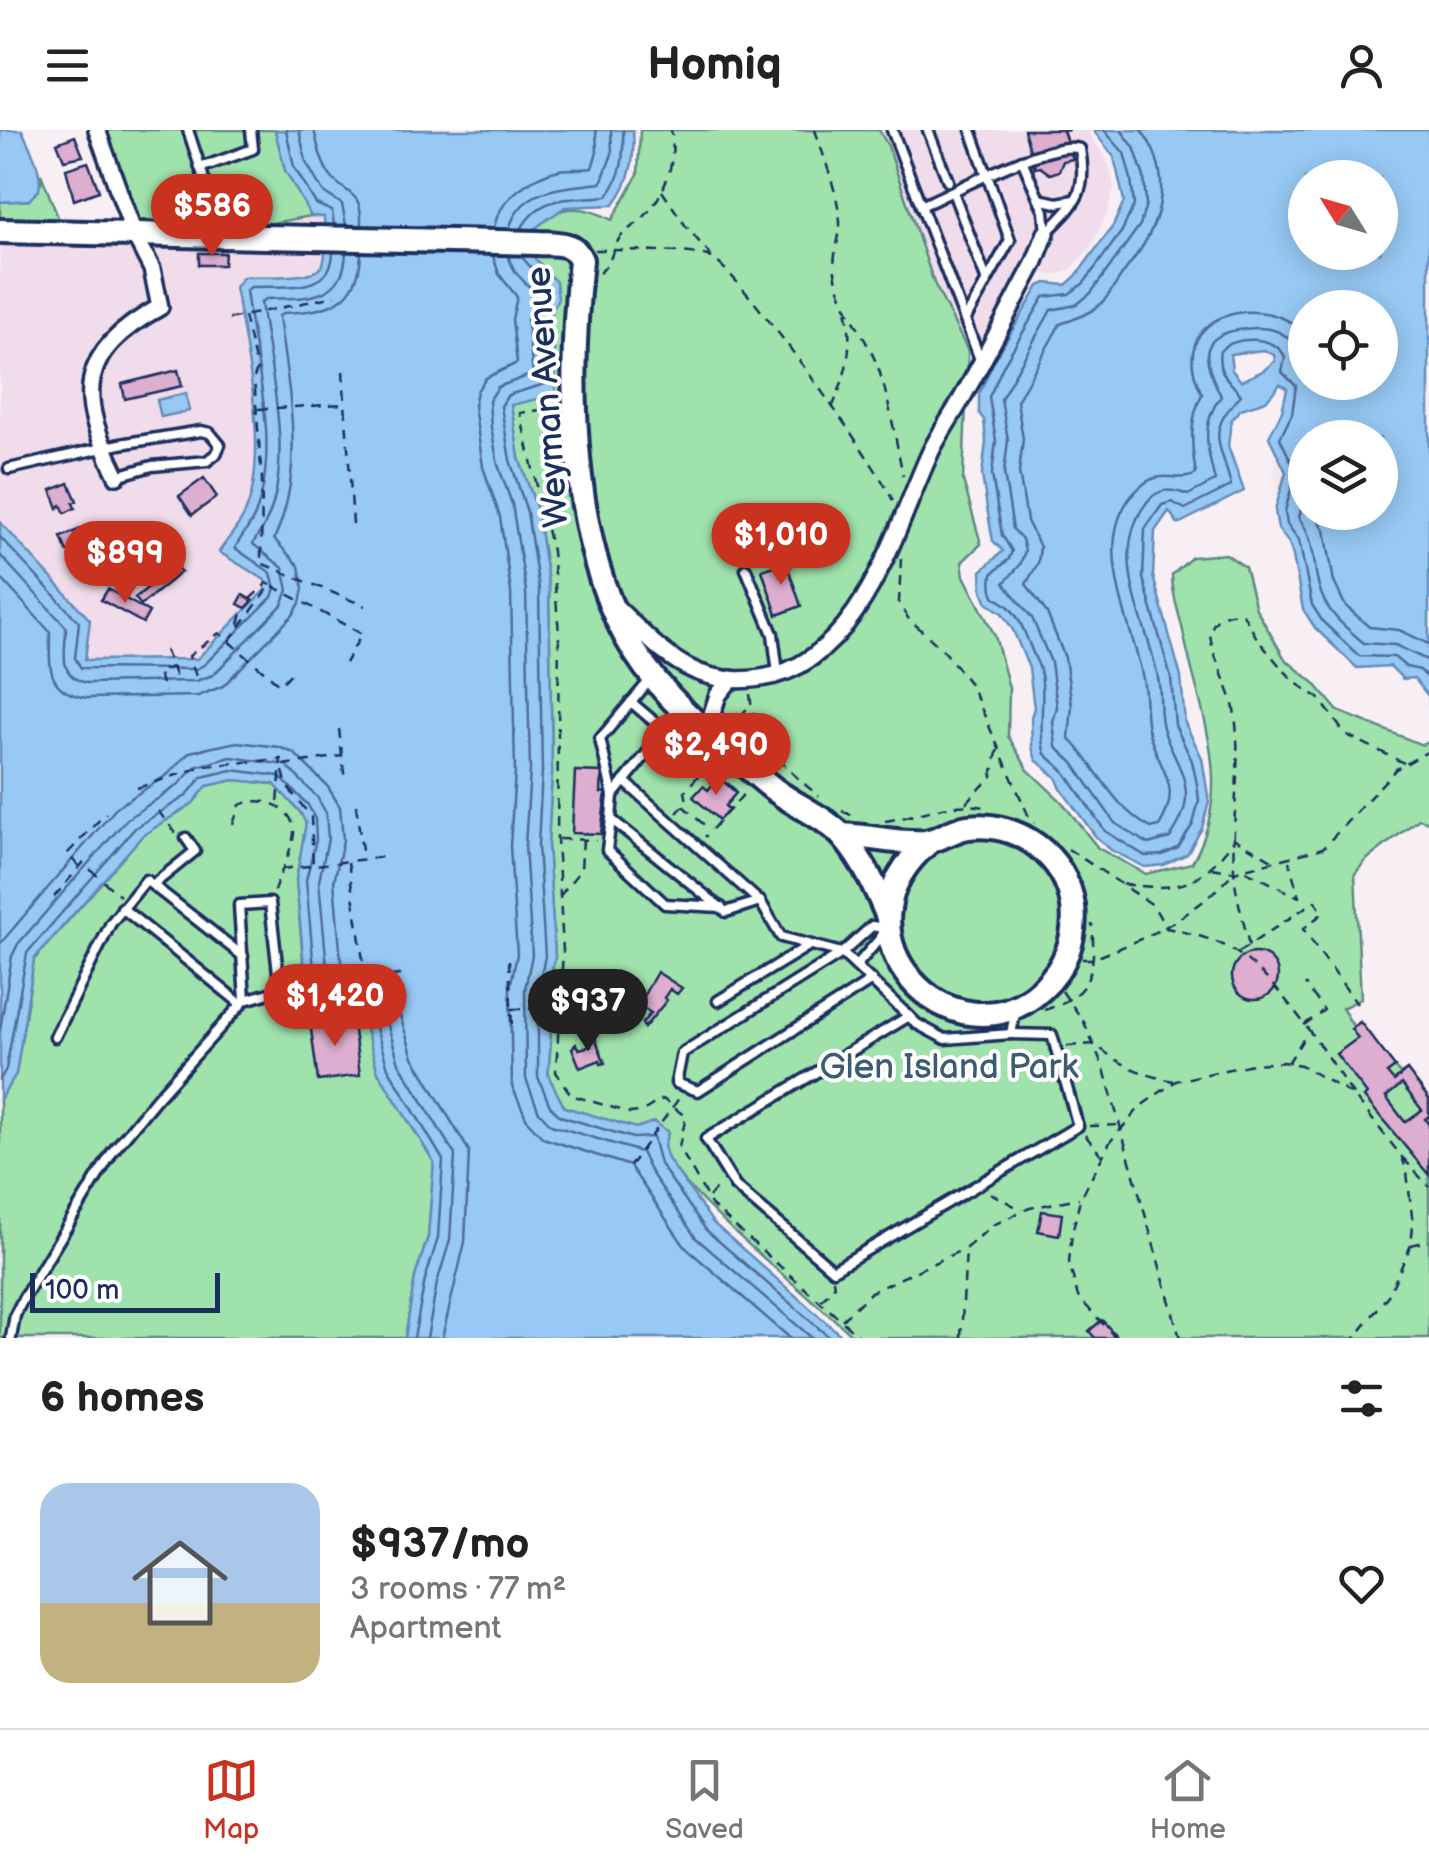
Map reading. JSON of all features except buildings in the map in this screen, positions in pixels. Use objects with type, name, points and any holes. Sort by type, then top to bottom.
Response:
[{"type":"street","points":[[98,130],[134,234],[152,269],[160,308],[123,329],[104,348],[94,371],[90,409],[117,476]]},
{"type":"street","points":[[0,232],[206,236]]},
{"type":"street","points":[[611,602],[650,640],[700,672],[755,683],[814,657],[840,632],[865,594],[902,521],[932,448],[1034,264],[1046,233]]},
{"type":"street","name":"Weyman Avenue","points":[[206,236],[538,243],[577,250],[581,260],[576,343],[579,442],[593,544],[626,636],[653,677],[775,790],[842,835]]},
{"type":"street","points":[[716,734],[718,695],[730,679]]},
{"type":"street","points":[[842,835],[874,881],[882,924],[900,967],[931,998],[968,1012],[1016,1006],[1040,991],[1059,968],[1074,924],[1073,906],[1062,874],[1042,850],[1019,834],[990,827],[958,829],[930,842],[914,855],[897,878],[882,924]]},
{"type":"street","points":[[842,835],[930,842]]},
{"type":"lane","points":[[188,130],[205,182],[206,236]]},
{"type":"lane","points":[[200,168],[253,149],[252,130]]},
{"type":"lane","points":[[892,130],[982,362]]},
{"type":"lane","points":[[928,130],[948,181]]},
{"type":"lane","points":[[965,320],[1010,240],[971,130]]},
{"type":"lane","points":[[921,206],[1022,160],[1071,145],[1080,149],[1086,179],[1075,200],[1046,233]]},
{"type":"lane","points":[[1022,160],[1044,210],[1046,233]]},
{"type":"lane","points":[[953,192],[987,281]]},
{"type":"lane","points":[[1039,199],[1057,203],[1075,200]]},
{"type":"lane","points":[[9,469],[201,431],[220,444],[216,454],[206,461],[152,466],[117,476]]},
{"type":"lane","points":[[746,569],[774,634],[779,675]]},
{"type":"lane","points":[[755,683],[774,657]]},
{"type":"lane","points":[[653,677],[600,739],[613,795],[607,850],[665,904],[720,908]]},
{"type":"lane","points":[[613,795],[665,731],[631,702]]},
{"type":"lane","points":[[624,781],[760,901],[780,937],[842,952],[909,1016],[945,1039],[1052,1035],[1078,1126],[834,1270],[735,1186],[706,1139],[909,1016]]},
{"type":"lane","points":[[611,819],[726,912],[760,901]]},
{"type":"lane","points":[[153,885],[195,851],[186,838]]},
{"type":"lane","points":[[55,1037],[111,923],[146,880],[242,956]]},
{"type":"lane","points":[[12,1338],[22,1299],[113,1152],[243,1002],[280,990],[270,903],[239,905],[243,1002]]},
{"type":"lane","points":[[125,906],[243,1002]]},
{"type":"lane","points":[[872,980],[698,1090],[676,1083],[682,1053],[882,924]]},
{"type":"lane","points":[[856,966],[882,924]]},
{"type":"lane","points":[[718,1001],[808,946]]},
{"type":"lane","points":[[1011,1034],[1016,1006]]},
{"type":"path","points":[[593,277],[607,267],[619,238],[640,221],[662,190],[672,157],[671,130]]},
{"type":"path","points":[[815,130],[840,227],[833,250],[835,274],[850,329],[849,358],[832,409]]},
{"type":"path","points":[[662,190],[685,225],[765,314],[890,491],[902,521]]},
{"type":"path","points":[[616,250],[712,257]]},
{"type":"path","points":[[229,319],[335,296]]},
{"type":"path","points":[[845,307],[867,342],[879,372],[904,478]]},
{"type":"path","points":[[244,316],[257,369],[254,378],[262,480],[261,563],[365,606]]},
{"type":"path","points":[[342,371],[353,524]]},
{"type":"path","points":[[257,410],[345,404]]},
{"type":"path","points":[[565,422],[547,419],[540,410],[520,414],[552,551],[559,633],[557,839],[562,952],[556,1072],[571,1096],[630,1112],[640,1112],[662,1099],[686,1117],[679,1147],[712,1206],[862,1338]]},
{"type":"path","points":[[902,549],[899,602],[908,618],[946,652],[971,686],[1029,818],[1042,830]]},
{"type":"path","points":[[250,599],[267,583],[362,634],[346,663]]},
{"type":"path","points":[[228,642],[270,585]]},
{"type":"path","points":[[237,630],[244,607]]},
{"type":"path","points":[[1248,946],[1234,872],[1238,792],[1235,719],[1225,676],[1210,639],[1212,627],[1232,612],[1242,614],[1270,653],[1296,682],[1319,698],[1345,734],[1406,764]]},
{"type":"path","points":[[196,676],[189,656],[219,633],[280,685],[295,669]]},
{"type":"path","points":[[165,650],[178,683]]},
{"type":"path","points":[[165,692],[158,672],[172,667]]},
{"type":"path","points":[[755,683],[751,704],[765,742],[796,778],[821,797]]},
{"type":"path","points":[[716,734],[751,704]]},
{"type":"path","points":[[339,729],[345,782]]},
{"type":"path","points":[[665,731],[742,796],[697,846]]},
{"type":"path","points":[[965,804],[992,776],[999,745]]},
{"type":"path","points":[[1212,868],[1234,872],[1323,848],[1387,778],[1429,751]]},
{"type":"path","points":[[282,765],[342,756]]},
{"type":"path","points":[[136,788],[220,763],[281,758],[287,786],[311,817],[314,866]]},
{"type":"path","points":[[670,821],[687,802],[685,791],[698,776],[698,765],[703,760]]},
{"type":"path","points":[[278,806],[282,765]]},
{"type":"path","points":[[234,824],[236,808],[245,802],[267,800],[278,806],[294,830],[270,903]]},
{"type":"path","points":[[832,804],[860,819]]},
{"type":"path","points":[[881,822],[965,804],[995,809]]},
{"type":"path","points":[[356,806],[363,860]]},
{"type":"path","points":[[683,806],[711,830]]},
{"type":"path","points":[[158,811],[172,831]]},
{"type":"path","points":[[80,867],[67,854],[106,813]]},
{"type":"path","points":[[557,839],[608,840]]},
{"type":"path","points":[[1235,839],[1275,862]]},
{"type":"path","points":[[1121,884],[1176,885],[1202,876],[1235,839]]},
{"type":"path","points":[[559,898],[581,869],[583,840]]},
{"type":"path","points":[[1055,842],[1153,905],[1166,928],[1238,953],[1272,985],[1354,1096],[1429,1187]]},
{"type":"path","points":[[280,870],[384,857]]},
{"type":"path","points":[[1243,870],[1299,897],[1288,860]]},
{"type":"path","points":[[348,862],[366,980]]},
{"type":"path","points":[[54,897],[84,863],[125,906]]},
{"type":"path","points":[[1180,1338],[1095,1044],[1059,968],[1092,959],[1166,928],[1198,909],[1234,872]]},
{"type":"path","points":[[1238,953],[1315,901],[1323,913],[1303,929],[1357,1004]]},
{"type":"path","points":[[509,960],[512,1028]]},
{"type":"path","points":[[355,982],[405,974]]},
{"type":"path","points":[[1303,1026],[1324,1010],[1305,984]]},
{"type":"path","points":[[511,1008],[560,1009]]},
{"type":"path","points":[[1288,1063],[1308,1031]]},
{"type":"path","points":[[1055,1047],[1095,1044],[1138,1072],[1176,1082]]},
{"type":"path","points":[[1116,1338],[1078,1297],[1072,1280],[1072,1233],[1081,1197],[1121,1125],[1151,1097],[1176,1082],[1252,1064],[1301,1065],[1354,1096]]},
{"type":"path","points":[[630,1166],[687,1088]]},
{"type":"path","points":[[1078,1126],[1121,1125]]},
{"type":"path","points":[[1078,1126],[1102,1156]]},
{"type":"path","points":[[1354,1338],[1390,1294],[1411,1246],[1410,1186],[1402,1157]]},
{"type":"path","points":[[708,1198],[728,1175]]},
{"type":"path","points":[[984,1182],[991,1194],[1023,1211]]},
{"type":"path","points":[[842,1320],[871,1292],[966,1248],[993,1225],[1023,1211],[1081,1197]]},
{"type":"path","points":[[1411,1246],[1429,1241]]},
{"type":"path","points":[[960,1338],[965,1312],[966,1248]]},
{"type":"path","points":[[820,1301],[834,1288],[834,1270]]},
{"type":"shaded area","points":[[879,130],[1087,130],[1109,165],[1114,187],[1108,211],[1090,248],[1070,270],[1042,274],[966,407],[968,351],[934,283],[888,146]]},
{"type":"shaded area","points":[[324,216],[323,263],[318,270],[307,275],[243,277],[235,287],[249,361],[256,454],[245,514],[219,552],[265,580],[266,590],[197,659],[85,660],[90,620],[0,522],[0,229],[216,233]]},
{"type":"green space","points":[[103,130],[275,130],[285,170],[311,216],[216,233],[137,232]]},
{"type":"green space","name":"Glen Island Park","points":[[640,130],[879,130],[888,146],[934,283],[968,351],[963,480],[981,544],[962,562],[964,576],[995,636],[1009,688],[1008,736],[1028,770],[1061,801],[1098,848],[1146,874],[1192,863],[1205,835],[1212,806],[1210,750],[1172,583],[1172,575],[1192,557],[1226,554],[1245,567],[1256,609],[1285,659],[1314,683],[1338,711],[1422,745],[1429,742],[1429,822],[1419,819],[1365,861],[1355,874],[1361,999],[1342,1008],[1353,1026],[1360,1022],[1400,1074],[1407,1070],[1429,1099],[1429,1338],[855,1338],[689,1187],[671,1164],[664,1147],[668,1132],[654,1122],[636,1128],[564,1107],[548,1075],[551,1040],[547,991],[555,957],[548,845],[552,771],[549,589],[537,510],[519,458],[511,405],[555,394],[556,361],[549,319],[558,298],[530,254],[531,231],[550,216],[569,209],[590,211],[612,220],[638,174]]},
{"type":"green space","points":[[41,174],[63,230],[0,229],[0,202],[29,200],[41,183]]},
{"type":"green space","points":[[234,780],[274,784],[306,823],[296,880],[308,1018],[361,1011],[378,1072],[434,1162],[428,1237],[415,1277],[405,1338],[0,1338],[0,1099],[16,1074],[34,960],[142,836],[193,803],[207,786]]},
{"type":"water","points":[[0,130],[22,130],[32,152],[40,182],[39,190],[29,200],[0,202]]},
{"type":"water","points":[[275,130],[633,130],[630,170],[613,205],[565,207],[531,231],[531,254],[556,282],[558,298],[549,319],[556,361],[555,395],[511,405],[519,458],[537,510],[549,589],[552,772],[548,845],[555,957],[547,991],[551,1040],[548,1075],[564,1107],[636,1128],[654,1122],[668,1132],[664,1146],[668,1159],[713,1223],[844,1338],[405,1338],[415,1277],[428,1237],[434,1162],[378,1072],[361,1011],[309,1018],[296,880],[306,823],[274,784],[234,780],[207,786],[193,803],[142,836],[34,959],[16,1074],[0,1099],[0,522],[90,620],[85,660],[197,659],[266,589],[265,580],[219,552],[245,513],[256,463],[254,401],[235,287],[243,277],[298,275],[317,270],[324,261],[325,249],[324,217],[311,216],[285,170]]},
{"type":"water","points":[[1093,130],[1429,130],[1429,697],[1414,678],[1403,679],[1390,666],[1357,668],[1315,628],[1303,609],[1293,556],[1278,529],[1275,510],[1286,472],[1269,437],[1282,411],[1287,389],[1280,384],[1266,401],[1241,409],[1231,420],[1228,446],[1244,491],[1178,524],[1169,511],[1155,531],[1153,576],[1181,677],[1185,723],[1202,758],[1209,802],[1202,828],[1187,854],[1164,865],[1145,867],[1111,850],[1096,837],[1056,777],[1036,760],[1032,747],[1034,708],[1029,668],[1013,630],[1002,613],[987,603],[981,571],[1003,551],[993,541],[987,508],[982,475],[986,442],[979,394],[995,359],[1039,286],[1066,285],[1076,276],[1113,226],[1124,201],[1114,157]],"holes":[[[1264,350],[1274,355],[1275,361],[1241,381],[1232,370],[1230,354]]]},
{"type":"water","points":[[186,393],[189,411],[161,417],[157,400]]}]
